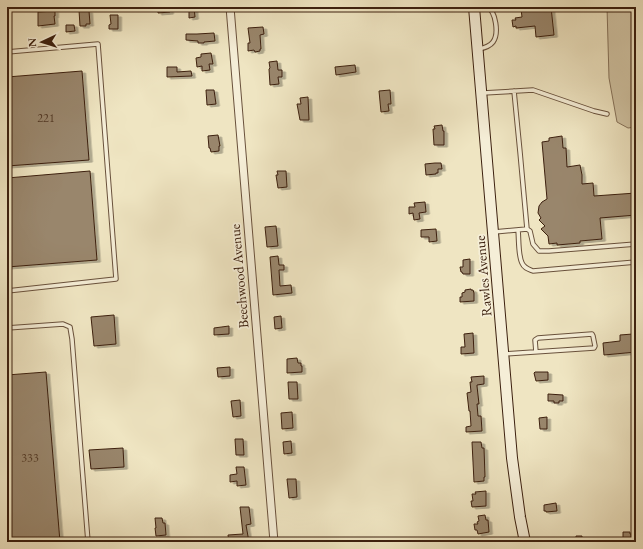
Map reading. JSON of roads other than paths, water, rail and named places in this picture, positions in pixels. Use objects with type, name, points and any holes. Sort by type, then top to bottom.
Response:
[{"type":"street","name":"Beechwood Avenue","points":[[230,7],[274,542]]},
{"type":"street","name":"Rawles Avenue","points":[[474,7],[515,482],[525,542]]},
{"type":"lane","points":[[478,49],[490,45],[494,42],[496,37],[493,11],[491,8],[487,7]]},
{"type":"lane","points":[[7,52],[98,44],[116,280],[7,291]]},
{"type":"lane","points":[[482,93],[533,90],[594,112],[607,114]]},
{"type":"lane","points":[[514,91],[527,229],[530,231],[533,244],[539,250],[549,251],[636,244]]},
{"type":"lane","points":[[493,232],[527,229]]},
{"type":"lane","points":[[518,230],[522,263],[526,268],[533,271],[636,262]]},
{"type":"lane","points":[[7,328],[63,324],[70,327],[88,542]]},
{"type":"lane","points":[[503,354],[536,352],[594,348],[595,346],[592,334],[538,338],[536,340],[536,352]]}]
